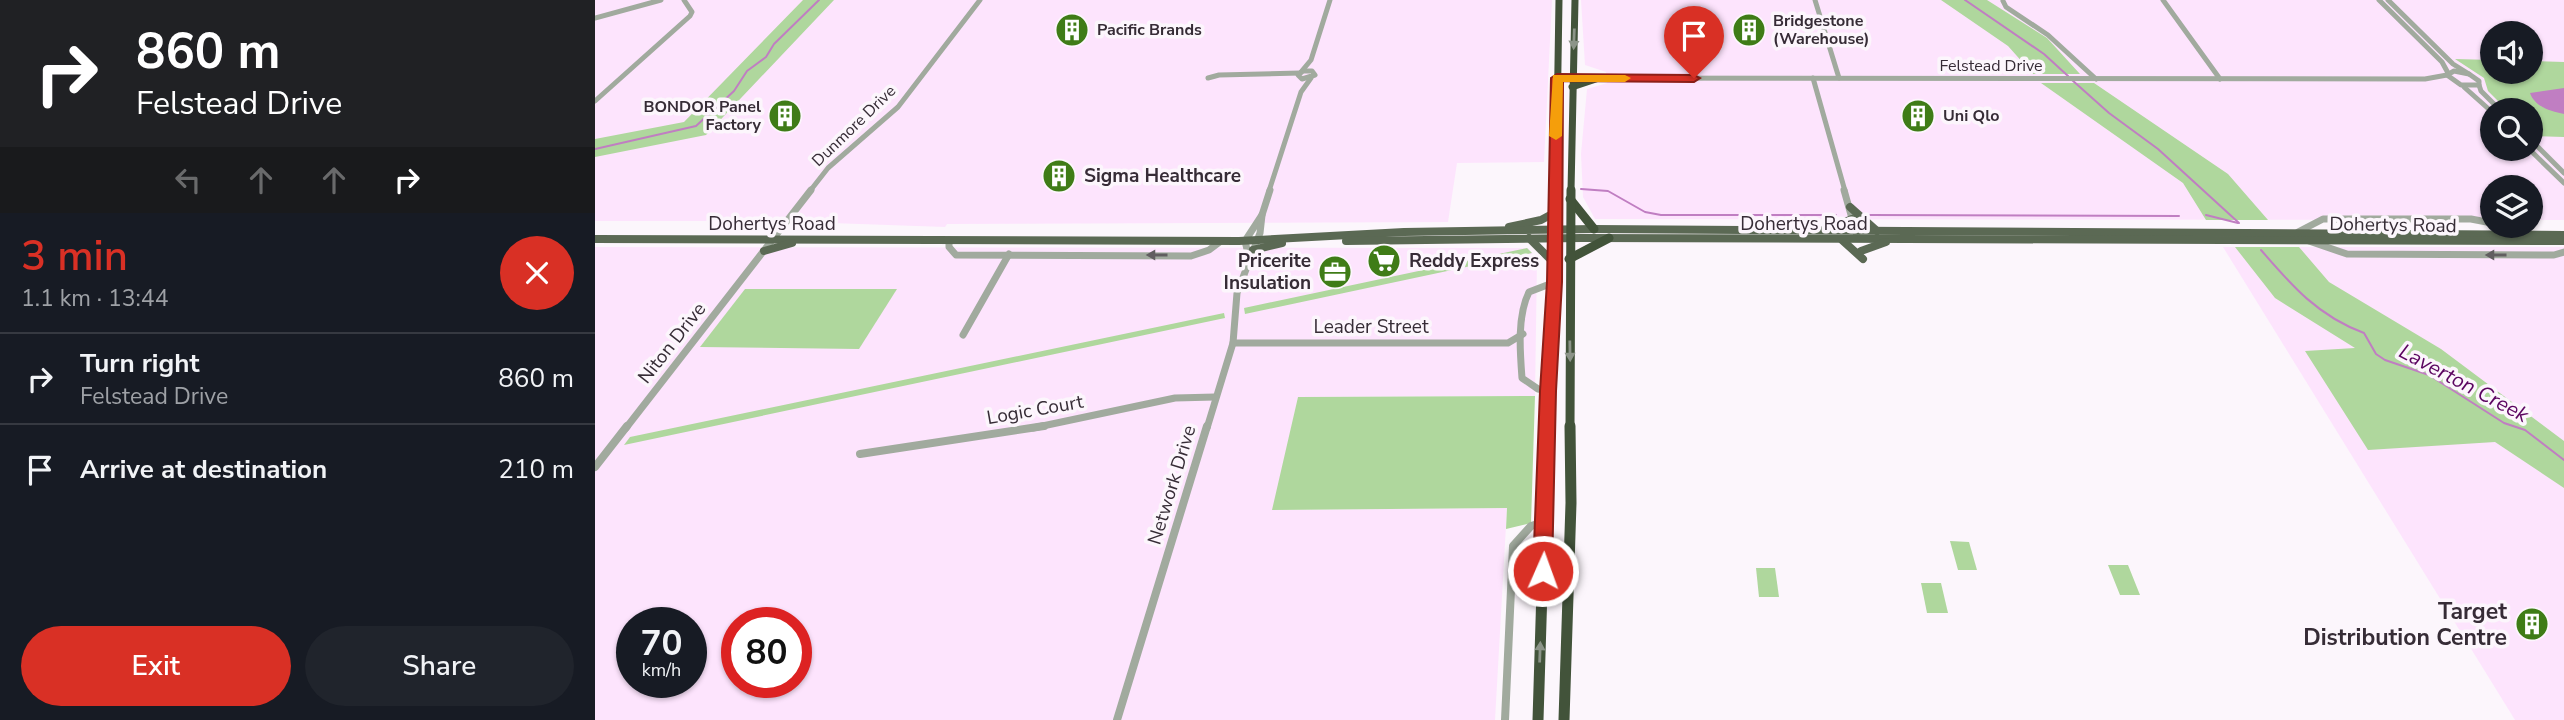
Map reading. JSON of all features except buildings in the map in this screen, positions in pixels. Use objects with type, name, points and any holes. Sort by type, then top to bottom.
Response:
[{"type":"highway","points":[[1538,720],[1548,391],[1555,282],[1559,0]]},
{"type":"highway","points":[[1564,720],[1571,503],[1569,234],[1575,0]]},
{"type":"highway","points":[[1573,63],[1585,78]]},
{"type":"highway","points":[[1572,83],[1599,78]]},
{"type":"highway","points":[[1570,199],[1594,229]]},
{"type":"highway","points":[[1569,259],[1609,238]]},
{"type":"main road","points":[[1850,208],[1878,232]]},
{"type":"main road","points":[[1491,231],[1541,220],[1554,214]]},
{"type":"main road","points":[[1821,232],[1852,219]]},
{"type":"main road","name":"Dohertys Road","points":[[1569,234],[1594,229],[1821,232],[1891,240],[2564,241]]},
{"type":"main road","name":"Dohertys Road","points":[[595,239],[1302,239],[1403,232],[1491,231],[1609,238],[1842,240],[1878,232],[2480,234]]},
{"type":"main road","name":"Dohertys Road","points":[[1302,239],[1529,239],[1554,234]]},
{"type":"main road","name":"Dohertys Road","points":[[2543,235],[2564,235]]},
{"type":"main road","name":"Dohertys Road","points":[[1180,240],[1246,239]]},
{"type":"main road","points":[[1529,239],[1555,264]]},
{"type":"main road","points":[[764,251],[799,242],[859,243],[881,240]]},
{"type":"main road","points":[[1842,240],[1862,255],[1891,240]]},
{"type":"main road","points":[[1251,254],[1280,243],[1319,241]]},
{"type":"street","points":[[595,18],[661,0]]},
{"type":"street","points":[[595,101],[689,16],[691,9],[684,0]]},
{"type":"street","name":"Dunmore Drive","points":[[773,239],[828,168],[898,107],[979,0]]},
{"type":"street","points":[[1301,92],[1300,75],[1311,60],[1330,0]]},
{"type":"street","points":[[1815,0],[1839,78]]},
{"type":"street","points":[[2163,0],[2220,79]]},
{"type":"street","points":[[2379,0],[2442,62],[2447,74],[2480,102]]},
{"type":"street","points":[[2388,0],[2449,61],[2477,78],[2481,91],[2488,98]]},
{"type":"street","points":[[2003,1],[2006,7],[2048,36],[2096,79]]},
{"type":"street","points":[[1260,239],[1262,215],[1301,92],[1312,75],[1311,60]]},
{"type":"street","name":"Felstead Drive","points":[[2425,79],[2447,74],[2469,74]]},
{"type":"street","points":[[1208,78],[1219,75],[1312,75]]},
{"type":"street","name":"Felstead Drive","points":[[1557,78],[1572,83],[1585,78],[2425,79],[2459,85],[2479,85]]},
{"type":"street","points":[[1813,78],[1857,236]]},
{"type":"street","points":[[2543,152],[2564,173]]},
{"type":"street","points":[[2541,161],[2564,183]]},
{"type":"street","points":[[1251,254],[1246,239],[1262,215]]},
{"type":"street","name":"Dohertys Road","points":[[2298,232],[2323,219],[2480,221]]},
{"type":"street","name":"Niton Drive","points":[[595,467],[773,239]]},
{"type":"street","name":"Network Drive","points":[[1117,720],[1233,343],[1237,292],[1251,254],[1260,239]]},
{"type":"street","name":"Dohertys Road","points":[[949,240],[949,247],[956,255],[1191,256],[1209,250],[1221,241]]},
{"type":"street","name":"Dohertys Road","points":[[2306,240],[2347,254],[2554,255],[2564,252]]},
{"type":"street","points":[[963,335],[1009,254]]},
{"type":"street","points":[[1548,391],[1538,389],[1522,378],[1521,353],[1525,298],[1528,293],[1555,282]]},
{"type":"street","points":[[1508,343],[1523,334]]},
{"type":"street","name":"Leader Street","points":[[1233,343],[1508,343]]},
{"type":"street","points":[[1508,343],[1521,353]]},
{"type":"street","name":"Logic Court","points":[[860,454],[1050,425],[1175,398],[1215,397]]},
{"type":"street","points":[[1505,720],[1513,546],[1526,529],[1544,522]]},
{"type":"shaded area","points":[[595,0],[1552,0],[1544,162],[1457,163],[1448,222],[947,224],[945,227],[774,221],[595,221]]},
{"type":"shaded area","points":[[1581,0],[2564,0],[2564,220],[2543,220],[2543,175],[2480,175],[2480,220],[1595,219],[1583,197],[1581,154],[1587,89],[1607,83],[1606,72],[1585,65]]},
{"type":"shaded area","points":[[2564,88],[2564,114],[2543,107],[2543,98],[2532,98],[2530,93]]},
{"type":"shaded area","points":[[595,247],[1528,248],[1537,259],[1535,396],[1298,397],[1273,510],[1507,508],[1495,720],[595,720]]},
{"type":"shaded area","points":[[2223,247],[2564,247],[2564,720],[2515,720]]},
{"type":"green space","points":[[803,0],[834,0],[706,135],[595,157],[595,139],[684,122]]},
{"type":"green space","points":[[1941,0],[1987,0],[2047,38],[2080,74],[2033,74],[2008,46]]},
{"type":"green space","points":[[2455,59],[2480,60],[2480,75]]},
{"type":"green space","points":[[2543,61],[2564,62],[2564,137],[2543,136],[2543,98],[2495,98],[2486,84],[2543,84]]},
{"type":"green space","points":[[2041,83],[2094,83],[2228,174],[2268,220],[2206,220],[2183,183]]},
{"type":"green space","points":[[2235,247],[2299,247],[2329,282],[2441,349],[2564,441],[2564,488],[2495,442],[2368,450],[2305,351],[2355,348],[2275,298]]},
{"type":"green space","points":[[1527,248],[1532,253],[1245,314],[1244,308]]},
{"type":"green space","points":[[745,289],[897,289],[859,349],[700,347]]},
{"type":"green space","points":[[1224,313],[1225,318],[624,445],[630,437]]},
{"type":"green space","points":[[1535,396],[1531,523],[1506,529],[1507,508],[1272,510],[1298,397]]},
{"type":"green space","points":[[1950,541],[1969,542],[1977,570],[1958,570]]},
{"type":"green space","points":[[2108,565],[2128,565],[2140,595],[2120,595]]},
{"type":"green space","points":[[1756,568],[1775,568],[1779,597],[1759,597]]},
{"type":"green space","points":[[1921,583],[1941,583],[1948,613],[1927,613]]},
{"type":"waterway","points":[[595,149],[696,126],[734,91],[747,71],[766,57],[774,44],[819,0]]},
{"type":"waterway","name":"Laverton Creek","points":[[1965,0],[2044,54],[2068,76]]},
{"type":"waterway","name":"Laverton Creek","points":[[2072,80],[2109,113],[2158,149],[2239,223]]},
{"type":"waterway","points":[[1581,189],[1608,191],[1645,212],[1661,215],[1836,215]]},
{"type":"waterway","points":[[1869,215],[2179,216]]},
{"type":"waterway","points":[[2206,215],[2238,223]]},
{"type":"waterway","name":"Laverton Creek","points":[[2261,250],[2295,288],[2319,309],[2364,333],[2376,354],[2385,360],[2429,375],[2504,423],[2525,430],[2564,460]]},
{"type":"slow traffic","points":[[1556,136],[1557,78],[1625,78]]},
{"type":"place","name":"Pacific Brands","points":[[1072,30]]},
{"type":"place","name":"Bridgestone (Warehouse)","points":[[1749,30]]},
{"type":"place","name":"BONDOR Panel Factory","points":[[785,116]]},
{"type":"place","name":"Uni Qlo","points":[[1918,116]]},
{"type":"place","name":"Sigma Healthcare","points":[[1059,176]]},
{"type":"place","name":"Reddy Express","points":[[1384,261]]},
{"type":"place","name":"Pricerite Insulation","points":[[1335,272]]},
{"type":"place","name":"Target Distribution Centre","points":[[2532,624]]},
{"type":"route","points":[[1543,571],[1548,391],[1555,282],[1557,78],[1694,78]]}]
